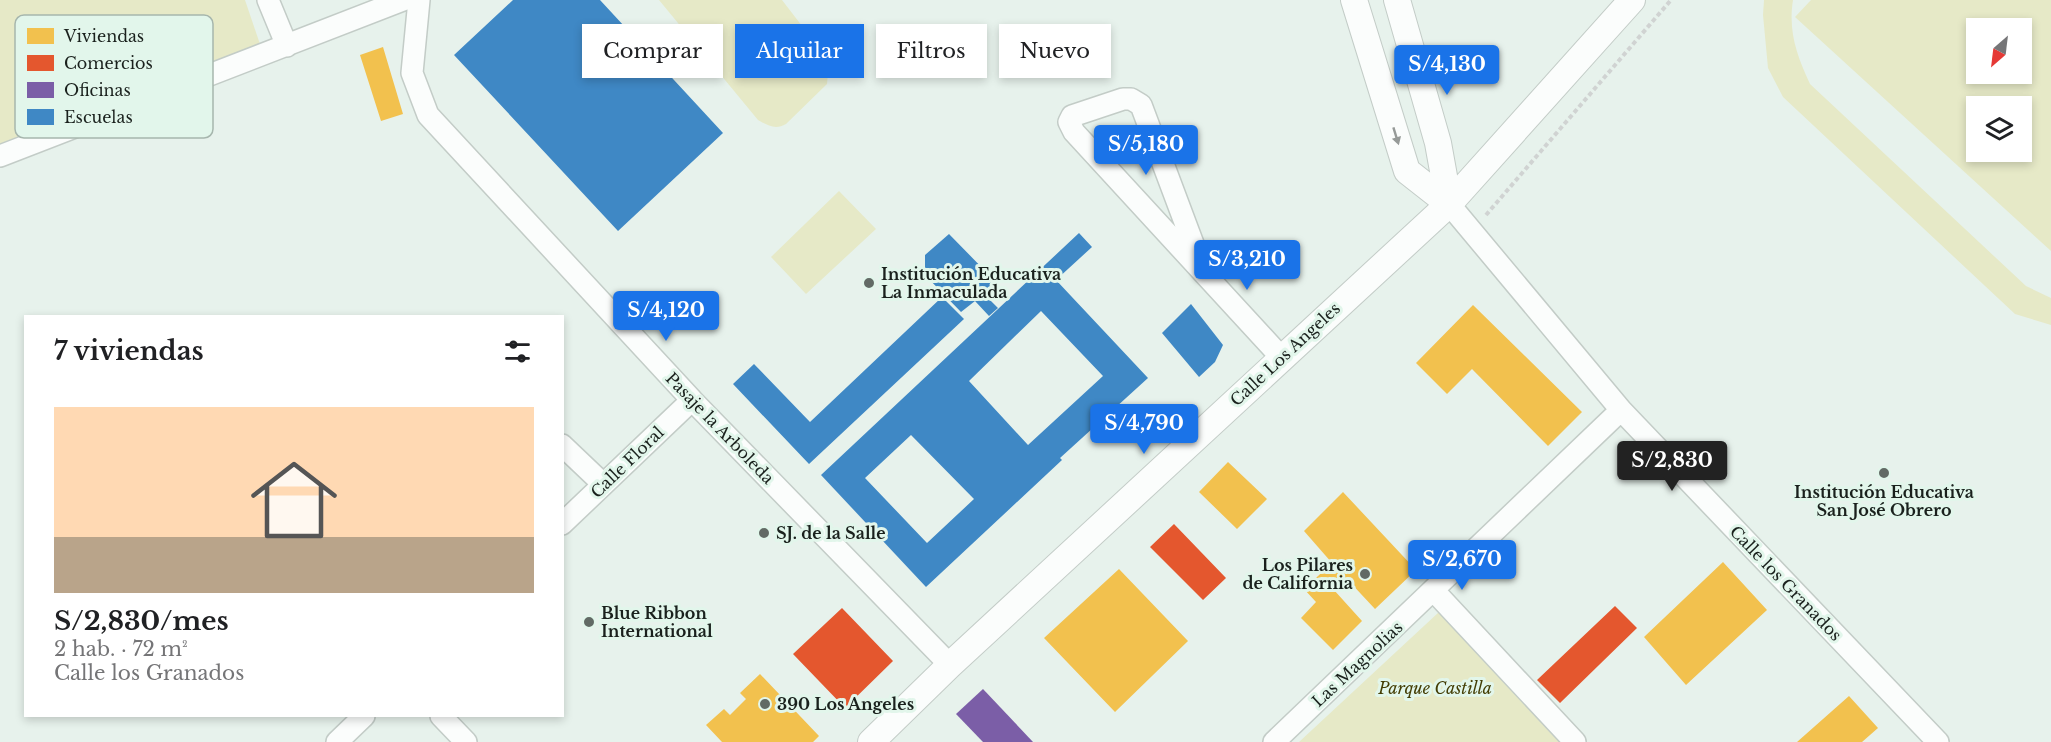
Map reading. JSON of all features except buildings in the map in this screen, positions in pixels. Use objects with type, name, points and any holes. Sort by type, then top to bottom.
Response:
[{"type":"street","points":[[268,0],[286,46]]},
{"type":"street","points":[[213,74],[403,0]]},
{"type":"street","name":"Pasaje la Arboleda","points":[[419,0],[412,73],[428,115],[692,400],[950,665]]},
{"type":"street","points":[[1354,0],[1407,171],[1449,204]]},
{"type":"street","points":[[1397,0],[1438,142],[1449,204]]},
{"type":"street","name":"Calle Los Angeles","points":[[871,742],[950,665],[1449,204],[1632,0]]},
{"type":"street","points":[[1204,273],[1141,105],[1131,99],[1123,99],[1072,116],[1069,122],[1074,132],[1281,357]]},
{"type":"street","points":[[0,156],[47,138]]},
{"type":"street","name":"Calle los Granados","points":[[1449,204],[1621,410],[1938,742]]},
{"type":"street","name":"Calle Floral","points":[[564,522],[692,400]]},
{"type":"street","name":"Las Magnolias","points":[[1274,742],[1621,410]]},
{"type":"street","points":[[564,447],[603,484]]},
{"type":"street","points":[[1434,591],[1575,742]]},
{"type":"street","points":[[337,742],[363,717]]},
{"type":"street","points":[[442,717],[466,742]]},
{"type":"path","points":[[1472,232],[1671,0]]},
{"type":"green space","points":[[0,0],[245,0],[263,53],[213,72],[213,15],[15,15],[15,138],[35,138],[0,151]]},
{"type":"green space","points":[[659,0],[782,0],[800,24],[735,24],[735,78],[828,78],[827,84],[786,124],[772,127],[758,120],[723,78],[723,24],[679,24]]},
{"type":"green space","points":[[1764,0],[1793,0],[1792,23],[1795,44],[1810,84],[2026,286],[2051,298],[2051,325],[2015,314],[1783,97],[1768,68],[1763,15]]},
{"type":"green space","points":[[1811,0],[2051,0],[2051,251],[1795,17]]},
{"type":"green space","points":[[839,191],[876,229],[806,294],[771,257]]},
{"type":"green space","name":"Parque Castilla","points":[[1439,612],[1561,742],[1299,742]]},
{"type":"place","name":"Institución Educativa La Inmaculada","points":[[869,283]]},
{"type":"place","name":"Institución Educativa San José Obrero","points":[[1884,473]]},
{"type":"place","name":"SJ. de la Salle","points":[[764,533]]},
{"type":"place","name":"Los Pilares de California","points":[[1365,574]]},
{"type":"place","name":"Blue Ribbon International","points":[[589,622]]},
{"type":"place","name":"390 Los Angeles","points":[[765,704]]}]
